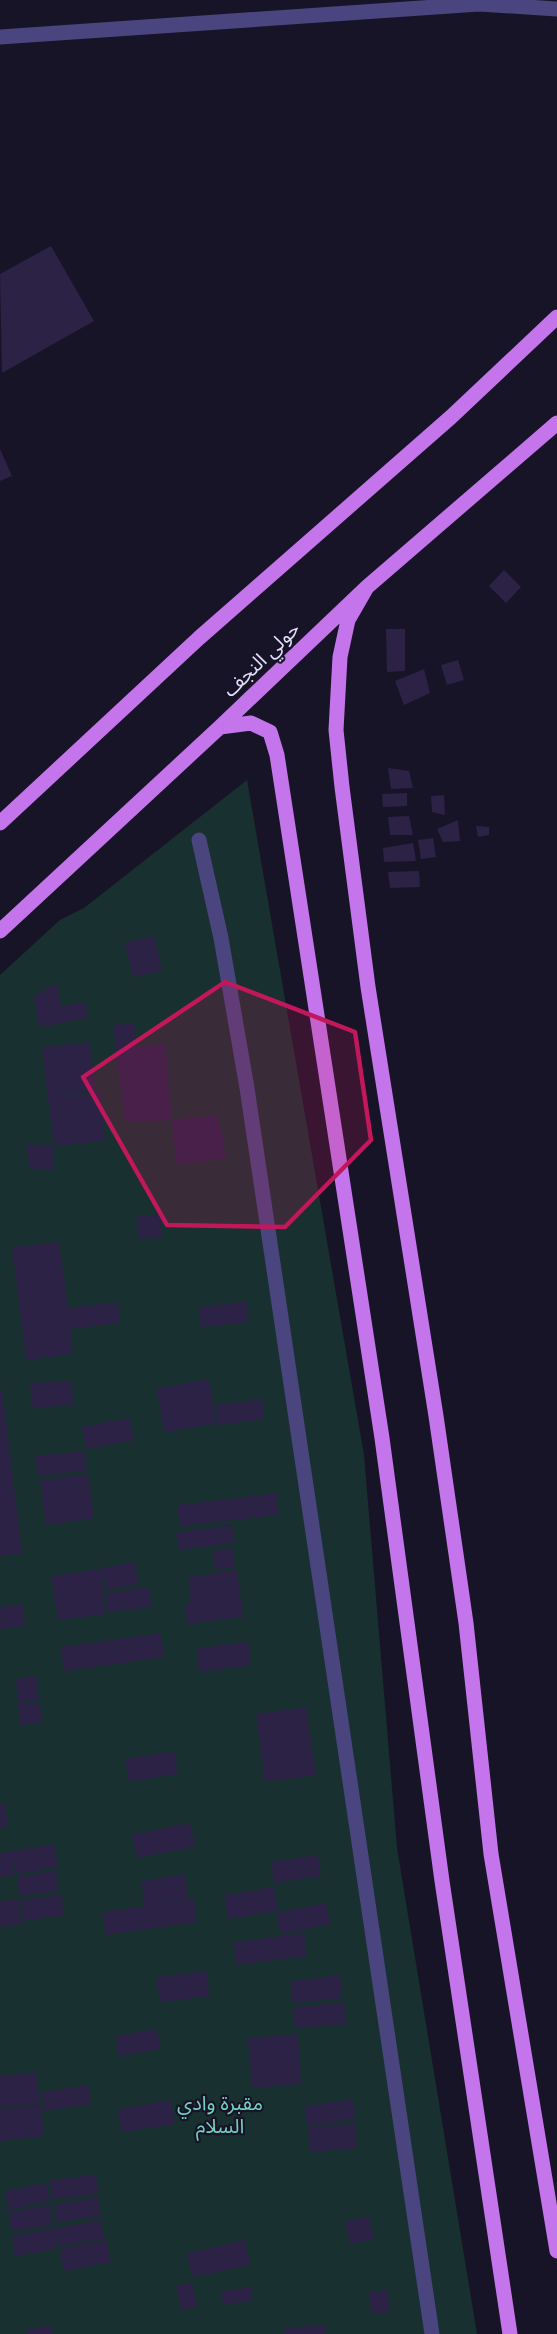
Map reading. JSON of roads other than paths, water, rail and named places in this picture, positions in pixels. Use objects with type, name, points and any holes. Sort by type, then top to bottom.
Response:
[{"type":"main road","points":[[0,823],[199,638],[451,417],[557,317]]},
{"type":"main road","name":"حولي النجف","points":[[0,931],[367,587],[557,423]]},
{"type":"main road","points":[[367,587],[348,620],[340,657],[336,730],[342,787],[368,987],[466,1623],[491,1854],[557,2251]]},
{"type":"main road","points":[[220,727],[251,723],[270,732],[277,755],[382,1438],[443,1893],[510,2334]]},
{"type":"street","points":[[0,37],[479,4],[557,9]]},
{"type":"street","points":[[199,840],[221,938],[248,1088],[432,2334]]},
{"type":"park label","name":"مقبرة وادي السلام","points":[[220,2114]]}]
